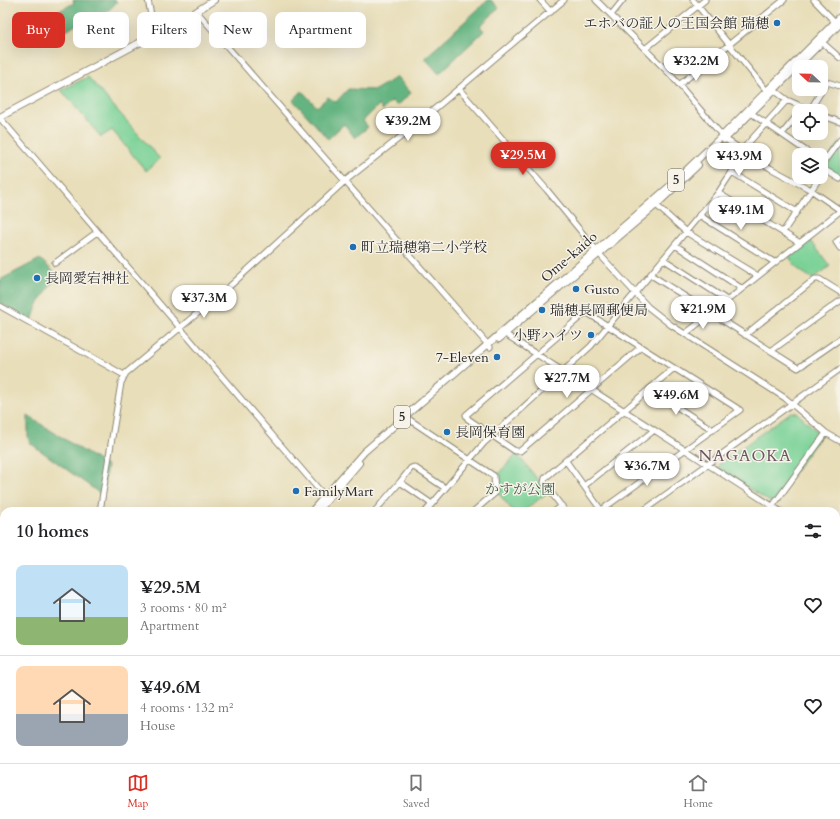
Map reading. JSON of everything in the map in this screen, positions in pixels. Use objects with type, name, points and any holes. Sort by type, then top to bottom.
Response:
[{"type":"main road","points":[[197,12],[214,0]]},
{"type":"main road","name":"Ome-kaido","points":[[598,252],[651,202],[751,113],[822,42],[840,17]]},
{"type":"main road","name":"Ome-kaido","points":[[320,507],[326,498],[372,444],[598,252],[656,205],[724,138],[766,90],[837,23]]},
{"type":"main road","points":[[0,117],[137,45]]},
{"type":"main road","name":"Ome-kaido","points":[[316,507],[371,450],[489,345]]},
{"type":"street","points":[[148,0],[150,12]]},
{"type":"street","points":[[540,0],[551,12]]},
{"type":"street","points":[[101,507],[119,396],[124,375],[230,286],[345,181],[459,89],[564,0]]},
{"type":"street","points":[[596,0],[679,85],[724,138],[770,168],[811,190],[840,210],[684,334]]},
{"type":"street","points":[[611,15],[623,0]]},
{"type":"street","points":[[693,0],[766,90]]},
{"type":"street","points":[[645,49],[705,0]]},
{"type":"street","points":[[679,85],[784,0]]},
{"type":"street","points":[[814,0],[837,23]]},
{"type":"street","points":[[201,17],[489,345]]},
{"type":"street","points":[[822,42],[840,58]]},
{"type":"street","points":[[814,104],[827,82],[840,86]]},
{"type":"street","points":[[459,89],[635,294],[662,319],[792,403],[826,433],[840,441]]},
{"type":"street","points":[[774,90],[792,104]]},
{"type":"street","points":[[429,507],[492,435],[591,346],[609,326],[718,193],[744,151],[765,122],[786,100]]},
{"type":"street","points":[[751,113],[802,148]]},
{"type":"street","points":[[0,117],[326,498]]},
{"type":"street","points":[[828,117],[840,122]]},
{"type":"street","points":[[782,134],[792,121]]},
{"type":"street","points":[[828,155],[840,140]]},
{"type":"street","points":[[732,172],[797,212]]},
{"type":"street","points":[[828,172],[840,180]]},
{"type":"street","points":[[783,232],[816,184]]},
{"type":"street","points":[[718,193],[800,243]]},
{"type":"street","points":[[656,205],[686,232],[758,276]]},
{"type":"street","points":[[699,215],[774,262]]},
{"type":"street","points":[[55,263],[97,232]]},
{"type":"street","points":[[840,239],[836,242],[840,248]]},
{"type":"street","points":[[675,245],[741,288]]},
{"type":"street","points":[[663,259],[727,300]]},
{"type":"street","points":[[650,275],[798,368],[840,339]]},
{"type":"street","points":[[745,335],[815,279],[819,279],[840,292]]},
{"type":"street","points":[[771,351],[840,300]]},
{"type":"street","points":[[0,306],[124,375]]},
{"type":"street","points":[[604,507],[740,410],[609,326],[588,313],[585,313],[466,415],[468,419],[515,451],[520,451],[641,347]]},
{"type":"street","points":[[503,333],[653,431],[707,464],[768,507]]},
{"type":"street","points":[[562,506],[544,480],[674,368]]},
{"type":"street","points":[[648,507],[840,369]]},
{"type":"street","points":[[649,389],[713,430]]},
{"type":"street","points":[[407,418],[492,475],[495,479],[495,493],[479,507]]},
{"type":"street","points":[[584,486],[653,431]]},
{"type":"street","points":[[772,507],[826,433]]},
{"type":"street","points":[[566,461],[598,507]]},
{"type":"street","points":[[378,507],[411,468],[414,467],[445,488]]},
{"type":"street","points":[[400,482],[432,504]]},
{"type":"green space","points":[[73,0],[115,0],[117,2],[107,12],[73,12],[73,27],[65,32],[65,12],[57,12],[74,3]]},
{"type":"green space","points":[[488,0],[491,0],[499,8],[480,26],[484,31],[439,74],[425,58]]},
{"type":"green space","points":[[88,77],[160,159],[146,171],[112,130],[101,137],[61,90]]},
{"type":"green space","points":[[397,77],[411,93],[397,106],[392,101],[383,110],[379,105],[363,121],[368,127],[355,138],[344,124],[328,139],[293,100],[302,91],[317,107],[328,97],[336,102],[348,89],[375,90]]},
{"type":"green space","points":[[840,142],[840,177],[828,170],[828,159]]},
{"type":"green space","points":[[810,240],[830,266],[813,279],[799,270],[789,257]]},
{"type":"green space","points":[[40,259],[57,275],[37,306],[32,321],[0,303],[0,280]]},
{"type":"green space","points":[[791,412],[797,413],[821,435],[774,501],[770,502],[718,468],[719,464]]},
{"type":"green space","points":[[28,416],[107,466],[102,495],[30,443],[28,438]]},
{"type":"green space","name":"かすが公園","points":[[517,454],[548,492],[529,507],[510,507],[498,493],[497,475]]},
{"type":"place","name":"エホバの証人の王国会館 瑞穂","points":[[777,23]]},
{"type":"place","name":"町立瑞穂第二小学校","points":[[353,247]]},
{"type":"place","name":"長岡愛宕神社","points":[[37,278]]},
{"type":"place","name":"Gusto","points":[[576,289]]},
{"type":"place","name":"瑞穂長岡郵便局","points":[[542,310]]},
{"type":"place","name":"小野ハイツ","points":[[591,335]]},
{"type":"place","name":"7-Eleven","points":[[497,357]]},
{"type":"place","name":"長岡保育園","points":[[447,432]]},
{"type":"place","name":"FamilyMart","points":[[296,491]]},
{"type":"district","name":"NAGAOKA","points":[[745,456]]}]
